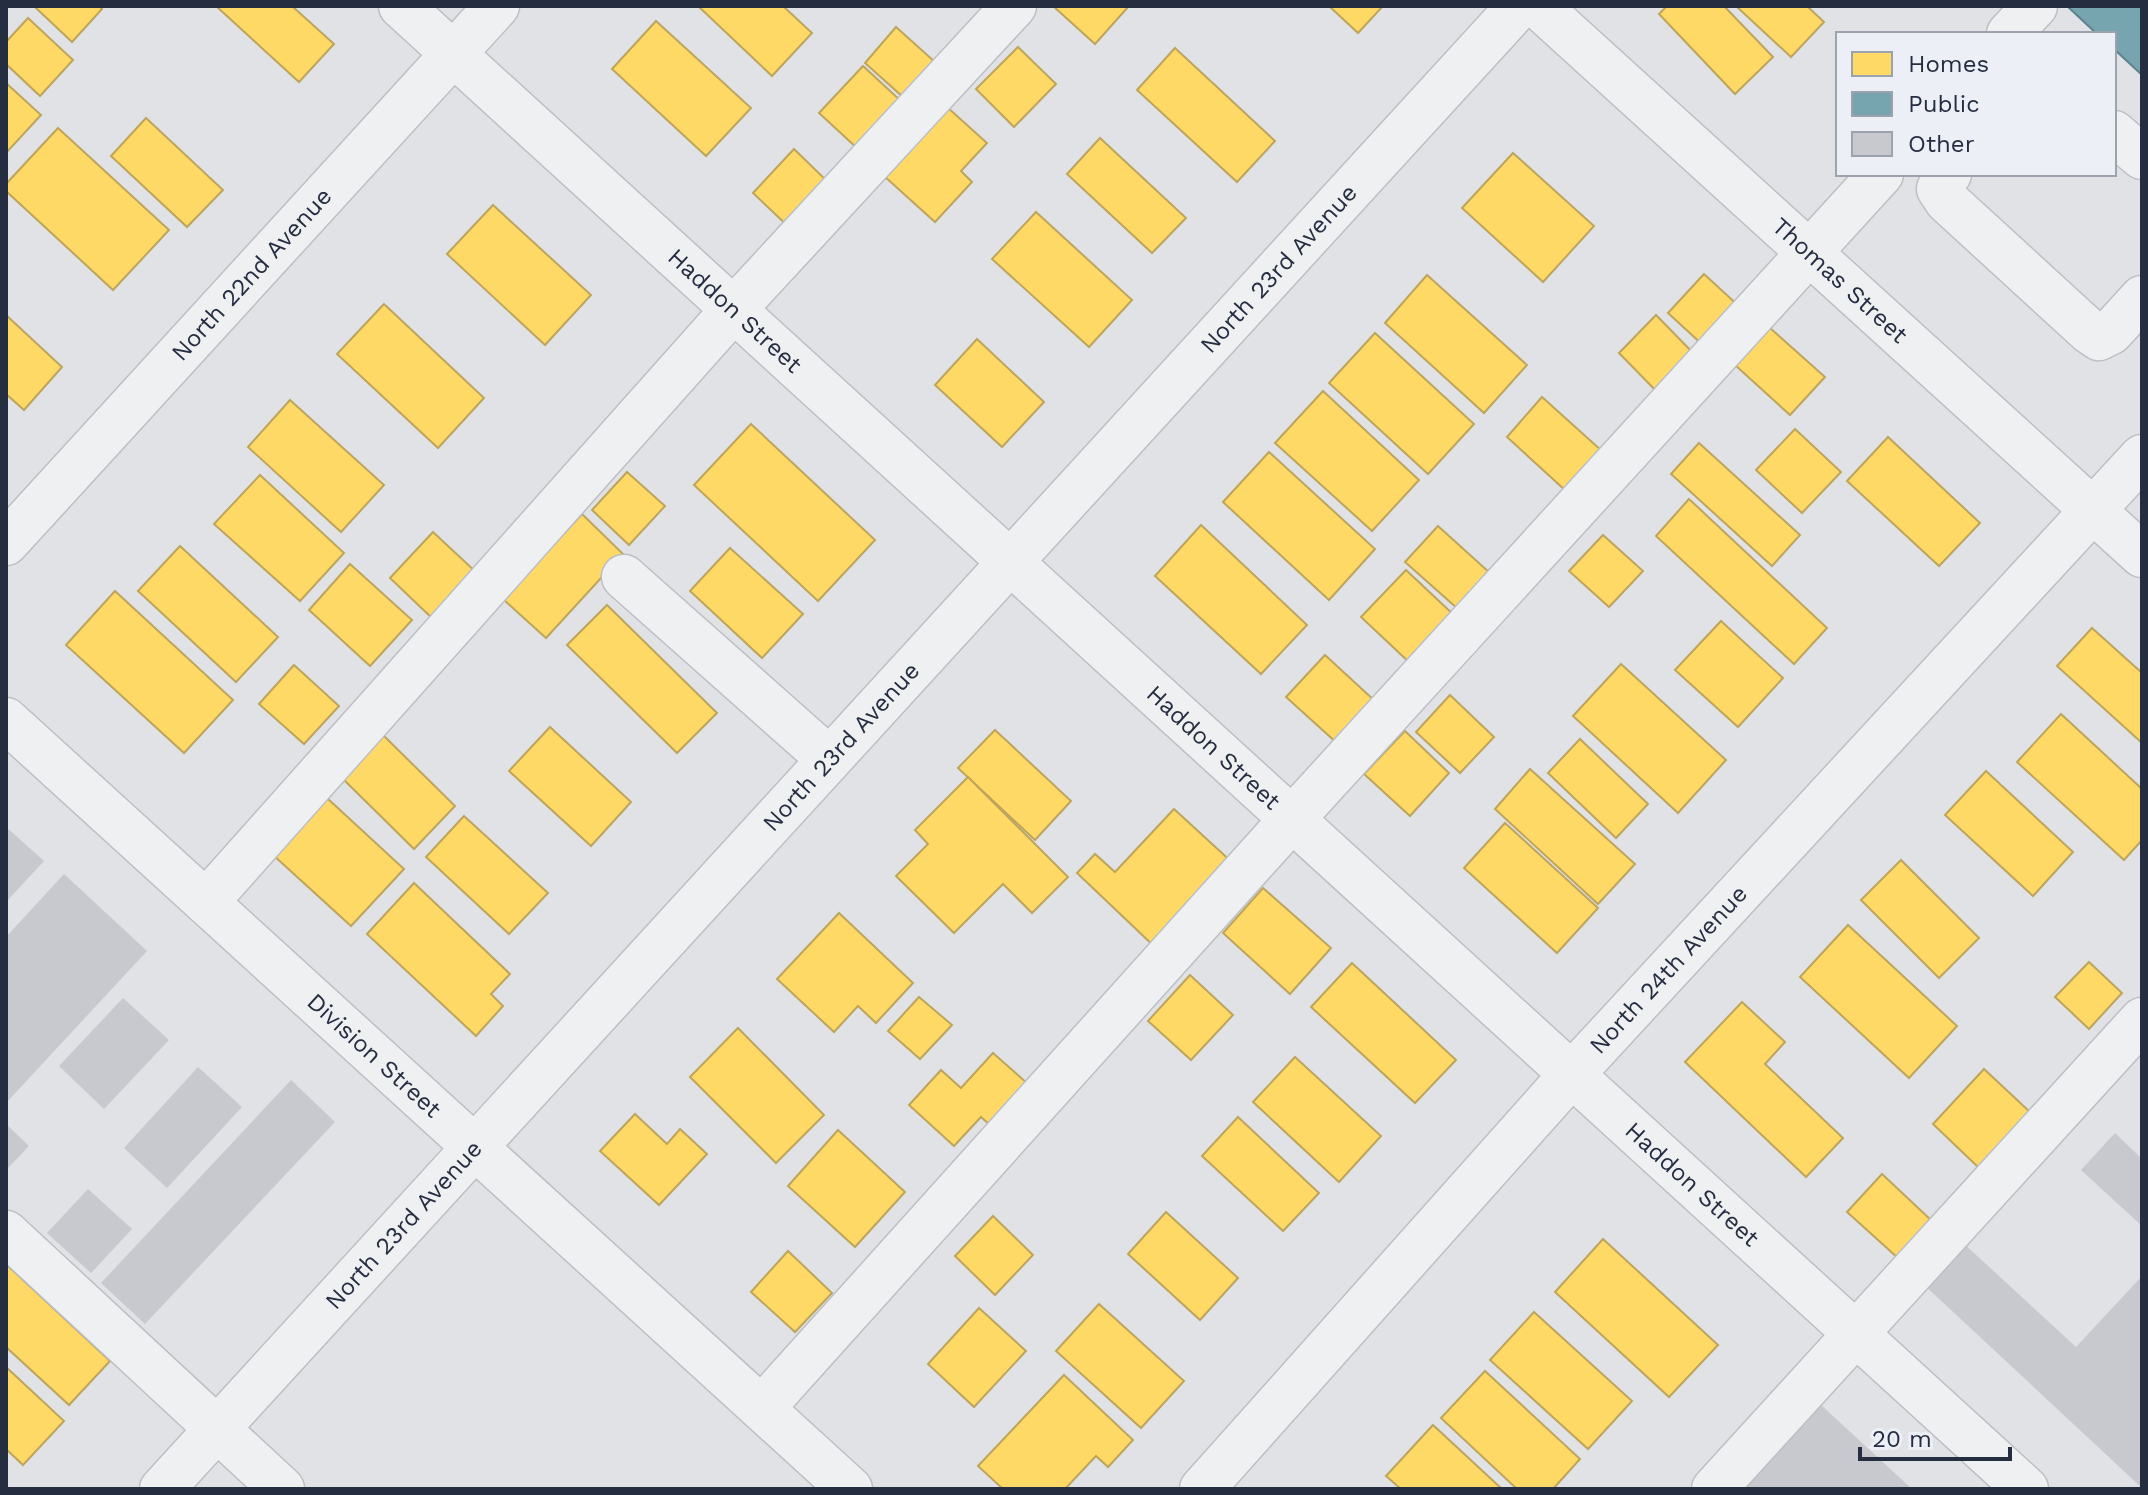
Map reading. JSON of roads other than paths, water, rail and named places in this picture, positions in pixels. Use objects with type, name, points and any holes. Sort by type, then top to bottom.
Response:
[{"type":"street","name":"Haddon Street","points":[[401,6],[2026,1489]]},
{"type":"street","name":"North 22nd Avenue","points":[[6,543],[497,6]]},
{"type":"street","points":[[206,902],[734,309],[1014,6]]},
{"type":"street","name":"North 23rd Avenue","points":[[162,1489],[1519,6]]},
{"type":"street","name":"Thomas Street","points":[[1538,6],[2142,555]]},
{"type":"street","points":[[2011,32],[2035,6]]},
{"type":"street","points":[[2116,135],[2142,157]]},
{"type":"street","points":[[762,1408],[1292,819],[1879,176]]},
{"type":"street","points":[[1948,176],[1939,189],[1947,201],[2099,338],[2111,332],[2142,298]]},
{"type":"street","name":"North 24th Avenue","points":[[1202,1489],[1572,1074],[2142,457]]},
{"type":"street","points":[[624,577],[829,759]]},
{"type":"street","name":"Division Street","points":[[6,720],[850,1489]]},
{"type":"street","points":[[1714,1489],[2142,1020]]},
{"type":"street","points":[[6,1233],[282,1489]]}]
